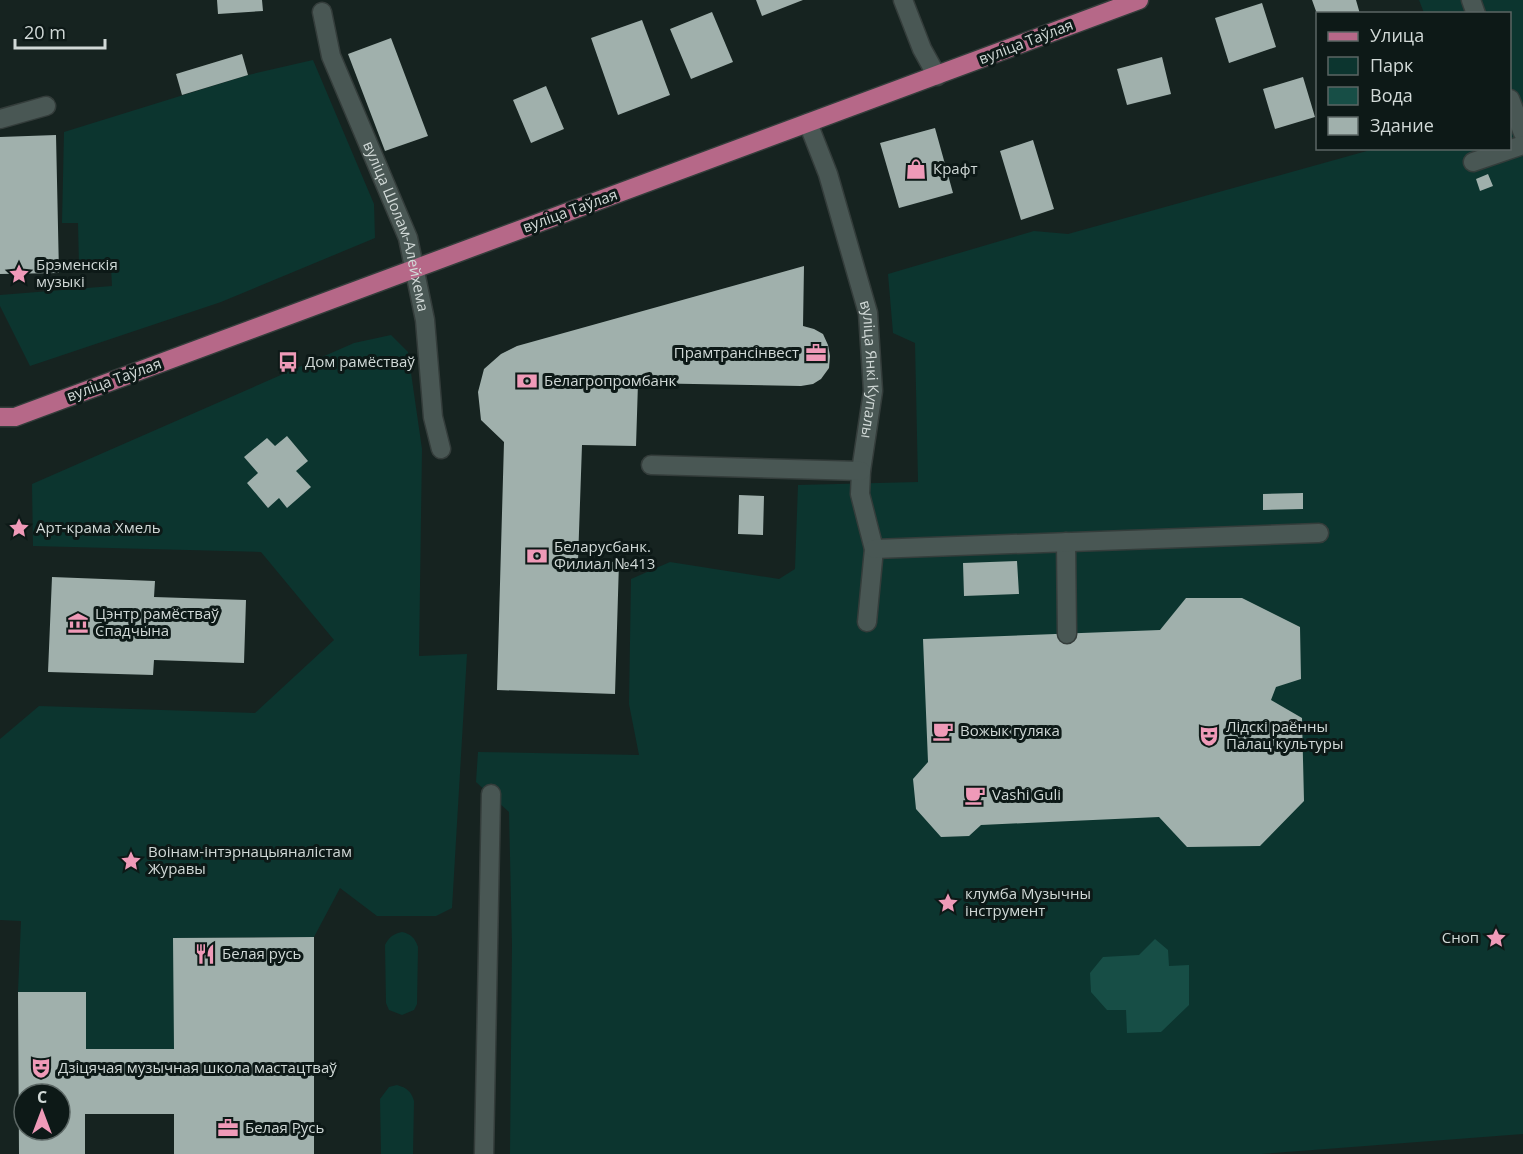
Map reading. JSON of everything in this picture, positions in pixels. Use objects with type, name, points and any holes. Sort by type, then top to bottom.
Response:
[{"type":"main road","name":"вуліца Таўлая","points":[[0,417],[15,417],[937,76],[1112,5],[1139,0]]},
{"type":"street","points":[[903,0],[922,49],[937,76]]},
{"type":"street","name":"вуліца Шолам-Алейхема","points":[[322,12],[331,56],[408,238],[425,320],[433,417],[441,449]]},
{"type":"street","points":[[1511,104],[1523,134]]},
{"type":"street","points":[[0,119],[46,106]]},
{"type":"street","name":"вуліца Янкі Купалы","points":[[808,123],[828,174],[868,313],[873,391],[861,471],[860,494],[874,549],[867,622]]},
{"type":"street","points":[[1473,162],[1508,150]]},
{"type":"street","points":[[651,465],[861,471]]},
{"type":"street","points":[[874,549],[1319,533]]},
{"type":"street","points":[[1066,542],[1067,634]]},
{"type":"street","points":[[484,1154],[491,794]]},
{"type":"green space","points":[[1419,0],[1523,0],[1523,1134],[1261,1154],[510,1154],[512,945],[509,812],[476,782],[478,752],[639,755],[629,704],[631,579],[670,562],[779,579],[795,569],[798,485],[918,482],[915,343],[893,333],[888,274],[1034,231],[1068,234],[1370,150],[1511,150],[1511,12],[1424,12]]},
{"type":"green space","points":[[313,60],[374,204],[375,238],[221,302],[30,366],[0,306],[0,295],[112,286],[111,267],[79,266],[78,223],[62,223],[64,132],[248,75]]},
{"type":"green space","points":[[391,335],[408,352],[422,449],[419,656],[467,654],[452,908],[436,916],[377,916],[340,888],[314,937],[174,938],[174,1049],[86,1049],[86,992],[18,992],[21,921],[0,920],[0,739],[39,706],[255,713],[334,640],[261,552],[33,546],[32,484],[354,343]]},
{"type":"green space","points":[[402,932],[412,937],[418,947],[417,1004],[414,1010],[402,1015],[389,1010],[386,1003],[385,945],[392,936]]},
{"type":"green space","points":[[397,1085],[408,1090],[414,1101],[413,1154],[381,1154],[380,1099],[389,1087]]},
{"type":"water","points":[[1155,939],[1168,950],[1169,966],[1189,965],[1189,1005],[1161,1032],[1127,1033],[1126,1010],[1107,1010],[1091,992],[1090,973],[1103,957],[1139,955]]},
{"type":"building","points":[[217,0],[262,0],[263,11],[218,14]]},
{"type":"building","points":[[756,0],[803,0],[762,16]]},
{"type":"building","points":[[1312,0],[1356,0],[1359,12],[1316,12]]},
{"type":"building","points":[[1262,3],[1276,47],[1229,63],[1215,18]]},
{"type":"building","points":[[712,12],[733,62],[691,79],[670,29]]},
{"type":"building","points":[[642,20],[670,95],[618,115],[591,38]]},
{"type":"building","points":[[391,38],[428,136],[385,151],[348,54]]},
{"type":"building","points":[[242,54],[248,75],[182,95],[176,74]]},
{"type":"building","points":[[1162,57],[1171,94],[1127,105],[1117,69]]},
{"type":"building","points":[[1303,77],[1315,117],[1275,129],[1263,89]]},
{"type":"building","points":[[546,86],[564,129],[531,143],[513,100]]},
{"type":"building","points":[[935,128],[953,193],[899,208],[880,143]]},
{"type":"building","points":[[56,135],[59,273],[0,274],[0,137]]},
{"type":"building","points":[[1033,140],[1054,209],[1021,220],[1000,151]]},
{"type":"building","points":[[1488,174],[1493,186],[1480,191],[1476,179]]},
{"type":"building","points":[[804,266],[803,326],[823,334],[830,356],[829,368],[821,379],[813,384],[801,386],[638,383],[636,446],[582,445],[578,561],[619,562],[615,694],[497,690],[504,442],[481,420],[478,392],[484,369],[501,354],[517,346]]},
{"type":"building","points":[[287,436],[308,461],[296,471],[311,487],[287,508],[279,498],[268,508],[247,483],[258,473],[244,457],[267,438],[275,446]]},
{"type":"building","points":[[1303,493],[1303,509],[1263,510],[1263,494]]},
{"type":"building","points":[[739,495],[764,496],[763,535],[738,534]]},
{"type":"building","points":[[1017,561],[1019,594],[964,596],[963,563]]},
{"type":"building","points":[[52,577],[155,581],[154,597],[246,600],[244,663],[154,660],[153,675],[48,672]]},
{"type":"building","points":[[1186,598],[1242,598],[1300,627],[1301,679],[1276,687],[1271,700],[1302,718],[1304,801],[1260,846],[1187,847],[1159,817],[981,825],[969,836],[941,837],[916,809],[913,779],[928,762],[923,639],[1160,630]]},
{"type":"building","points":[[314,937],[314,1154],[174,1154],[174,1114],[85,1114],[85,1154],[19,1154],[19,1142],[72,1142],[72,1082],[19,1082],[18,992],[86,992],[86,1049],[174,1049],[173,938]]},
{"type":"place","name":"Крафт","points":[[916,169]]},
{"type":"place","name":"Брэменскія музыкі","points":[[19,274]]},
{"type":"place","name":"Прамтрансінвест","points":[[816,353]]},
{"type":"place","name":"Дом рамёстваў","points":[[288,362]]},
{"type":"place","name":"Белагропромбанк","points":[[527,381]]},
{"type":"place","name":"Арт-крама Хмель","points":[[19,528]]},
{"type":"place","name":"Беларусбанк. Филиал №413","points":[[537,556]]},
{"type":"place","name":"Цэнтр рамёстваў Спадчына","points":[[78,623]]},
{"type":"place","name":"Вожык гуляка","points":[[943,731]]},
{"type":"place","name":"Лідскі раённы Палац культуры","points":[[1209,736]]},
{"type":"place","name":"Vashi Guli","points":[[975,795]]},
{"type":"place","name":"Воінам-інтэрнацыяналістам Журавы","points":[[131,861]]},
{"type":"place","name":"клумба Музычны інструмент","points":[[948,903]]},
{"type":"place","name":"Сноп","points":[[1496,938]]},
{"type":"place","name":"Белая русь","points":[[205,954]]},
{"type":"place","name":"Дзіцячая музычная школа мастацтваў","points":[[41,1068]]},
{"type":"place","name":"Белая Русь","points":[[228,1128]]}]
